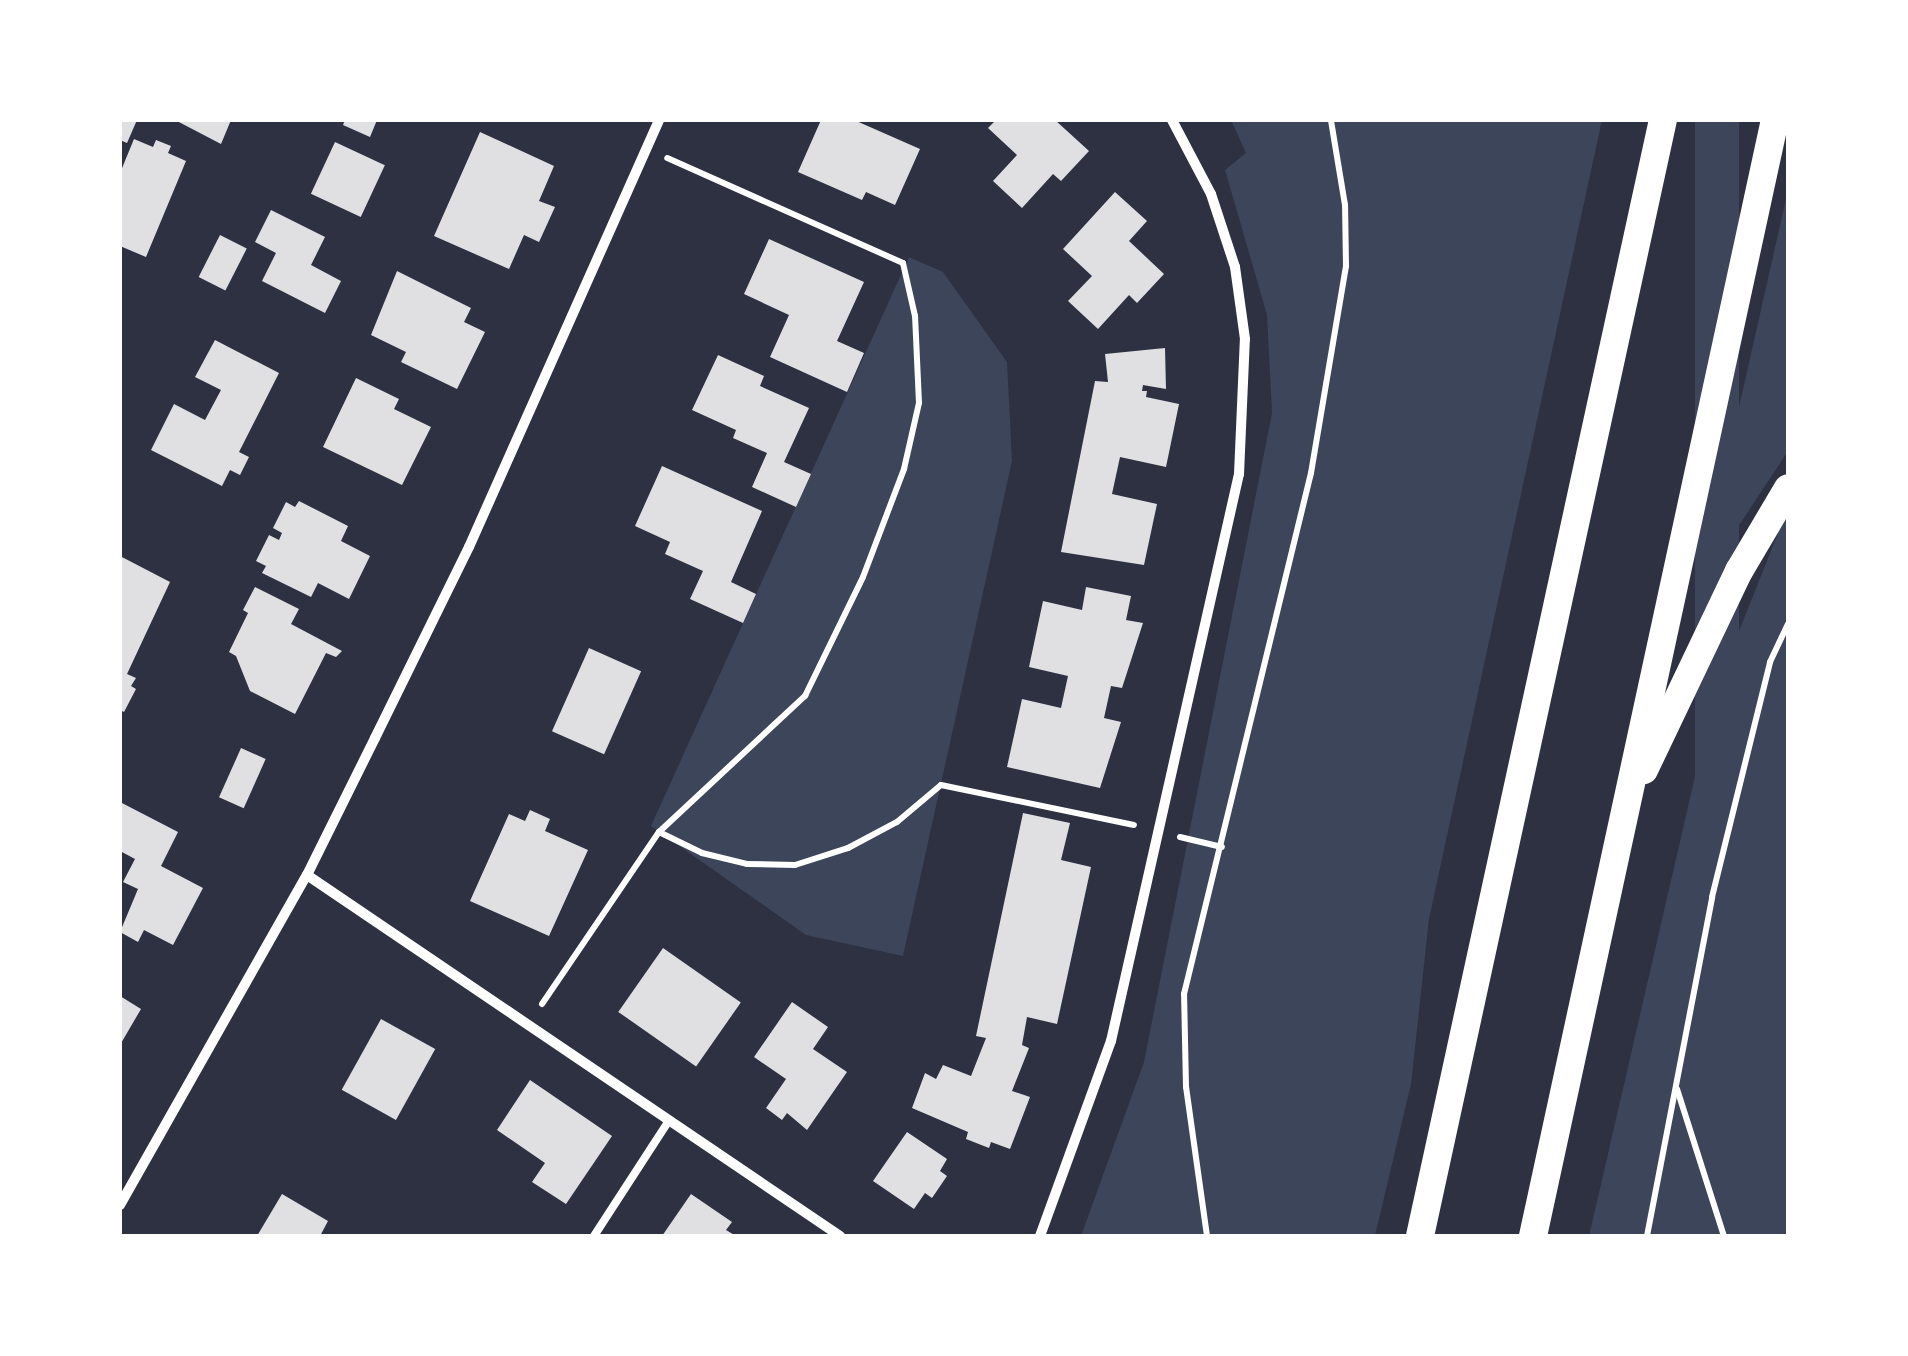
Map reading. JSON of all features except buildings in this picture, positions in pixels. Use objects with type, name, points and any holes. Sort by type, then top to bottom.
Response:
[{"type":"highway","points":[[1420,1236],[1664,120]]},
{"type":"highway","points":[[1533,1236],[1775,120]]},
{"type":"highway","points":[[1624,812],[1739,571],[1788,488]]},
{"type":"street","points":[[120,1205],[307,875],[469,548],[659,120]]},
{"type":"street","points":[[1040,1236],[1111,1041],[1239,474],[1246,340],[1236,268],[1211,194],[1172,120]]},
{"type":"street","points":[[307,875],[840,1236]]},
{"type":"lane","points":[[594,1236],[668,1122]]},
{"type":"path","points":[[1208,1236],[1186,1087],[1184,994],[1311,473],[1340,304],[1346,266],[1345,205],[1331,120]]},
{"type":"path","points":[[527,1025],[659,832],[805,696],[863,577],[904,468],[919,403],[915,316],[903,263],[647,149]]},
{"type":"path","points":[[1648,1236],[1712,896],[1770,662],[1788,624]]},
{"type":"path","points":[[659,832],[702,853],[732,861],[795,865],[848,848],[897,822],[941,785],[1134,824]]},
{"type":"path","points":[[1676,1088],[1724,1236]]},
{"type":"shaded area","points":[[1231,120],[1602,120],[1429,919],[1411,1084],[1375,1236],[1081,1236],[1144,1062],[1272,413],[1267,315],[1225,170],[1246,153]]},
{"type":"shaded area","points":[[1695,120],[1739,120],[1739,1236],[1695,1236]]},
{"type":"shaded area","points":[[1788,190],[1788,451],[1740,524],[1713,522]]},
{"type":"shaded area","points":[[909,257],[943,272],[1007,362],[1012,461],[903,956],[806,935],[651,826]]},
{"type":"shaded area","points":[[1788,508],[1788,1236],[1589,1236],[1714,694]]}]
